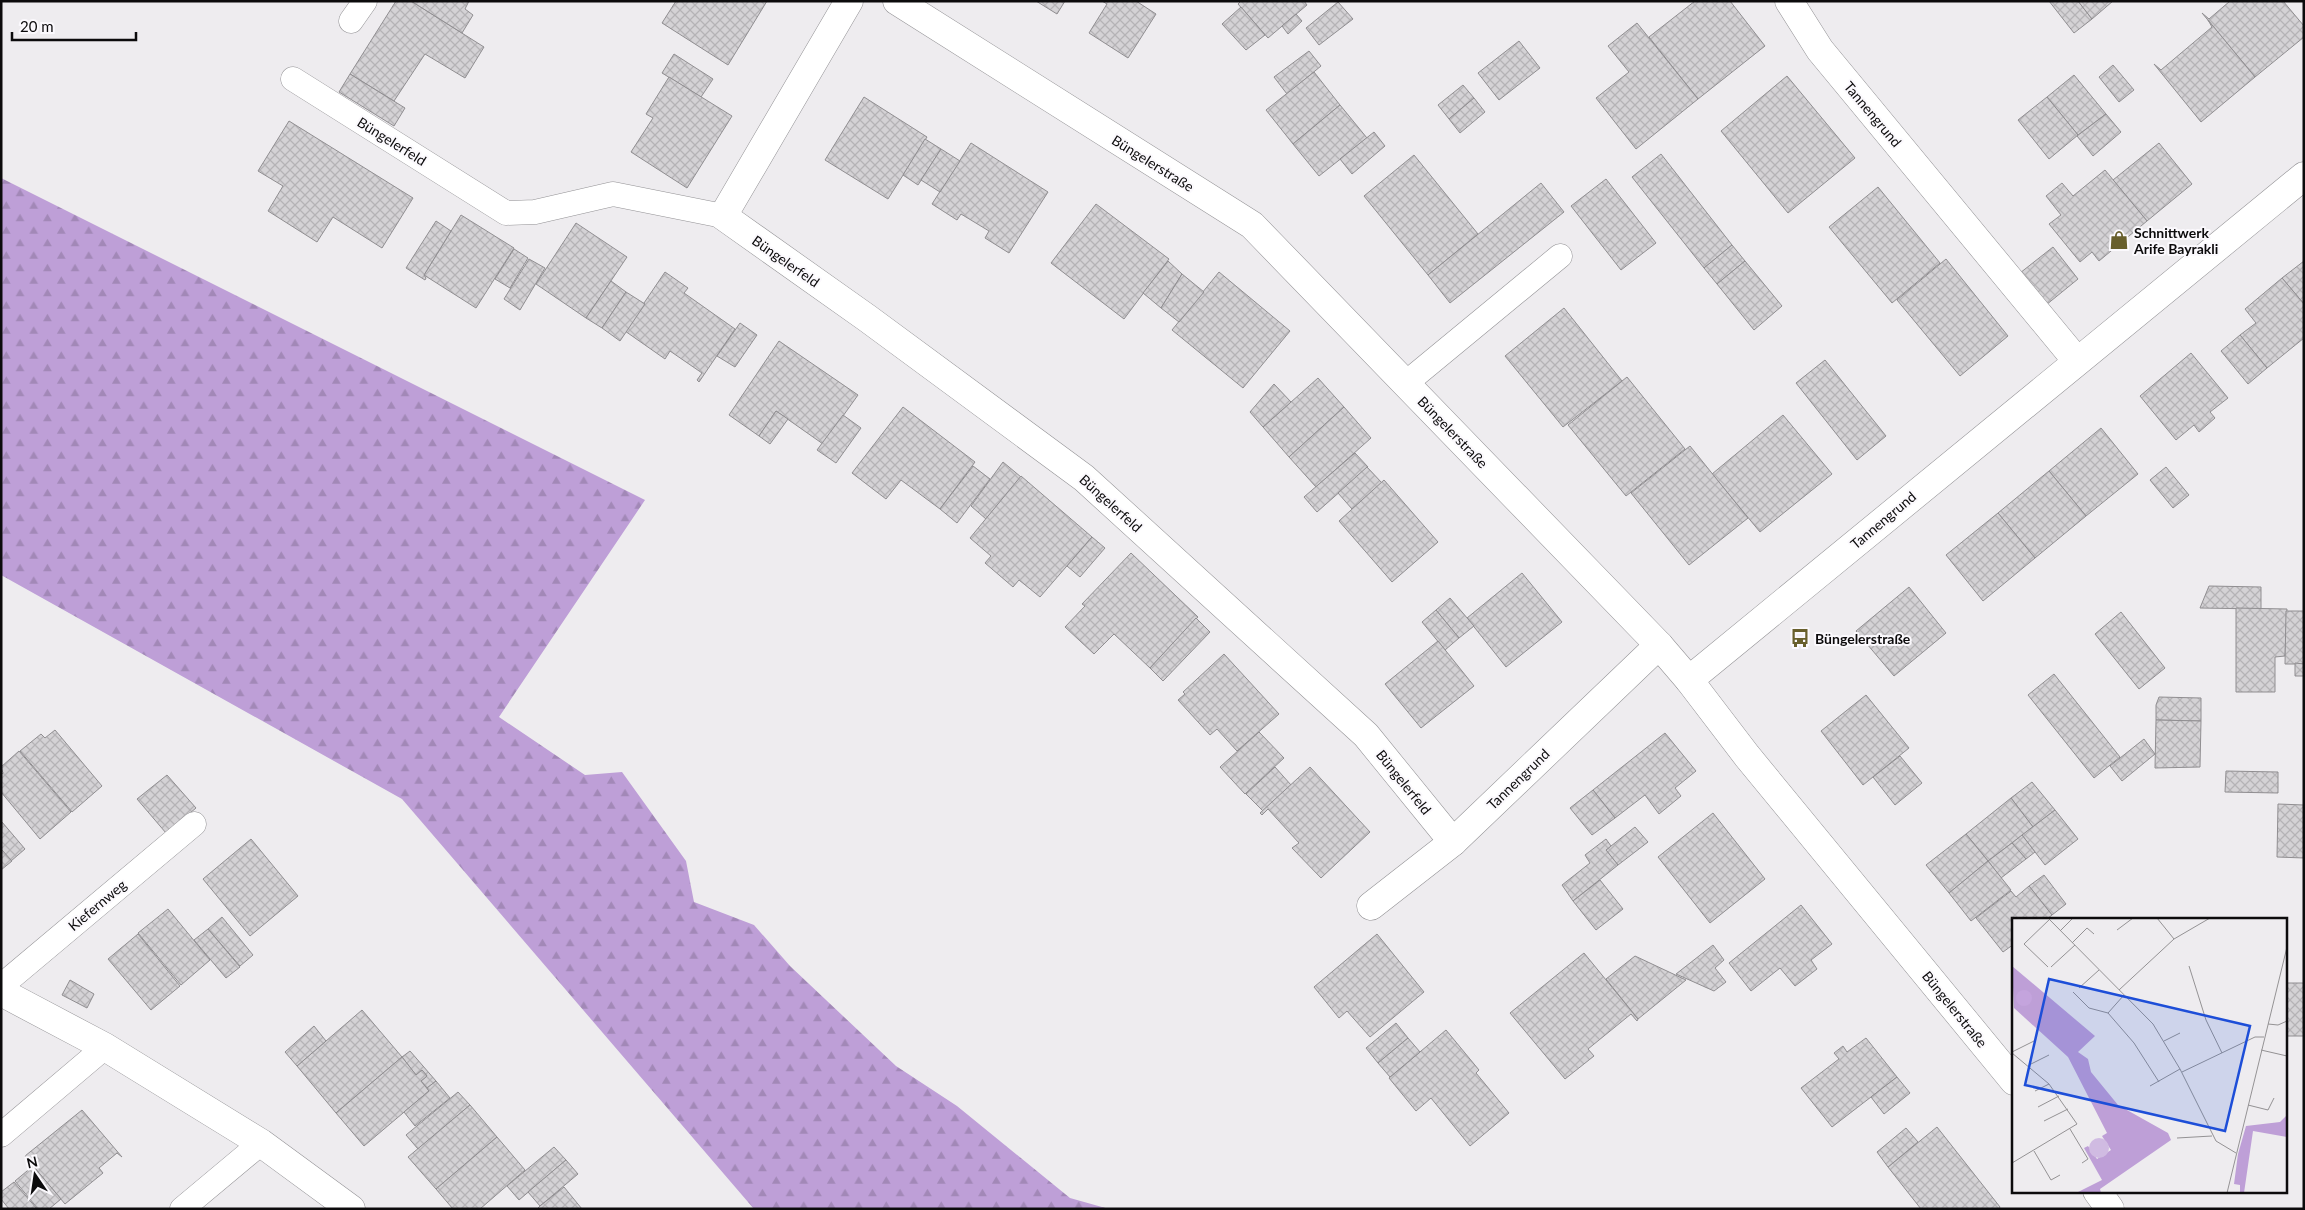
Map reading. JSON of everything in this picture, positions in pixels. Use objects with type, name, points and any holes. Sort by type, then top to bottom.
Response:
[{"type":"street","points":[[723,216],[849,1]]},
{"type":"street","name":"Büngelerstraße","points":[[897,1],[1252,225],[1659,645],[1689,680],[1747,756],[2012,1079]]},
{"type":"street","name":"Tannengrund","points":[[1790,1],[1820,50],[2077,361]]},
{"type":"street","name":"Tannengrund","points":[[1689,680],[2304,176]]},
{"type":"street","name":"Büngelerfeld","points":[[723,216],[867,318],[1084,478],[1366,735],[1453,842]]},
{"type":"street","name":"Tannengrund","points":[[1371,906],[1453,842],[1659,645]]},
{"type":"street","points":[[1,992],[105,1046],[261,1143],[351,1209]]},
{"type":"street","points":[[2097,1192],[2110,1209]]},
{"type":"lane","points":[[351,21],[365,1]]},
{"type":"lane","name":"Büngelerfeld","points":[[293,79],[506,213],[535,212],[613,194],[723,216]]},
{"type":"lane","points":[[1406,383],[1560,256]]},
{"type":"lane","name":"Kiefernweg","points":[[1,986],[194,824]]},
{"type":"lane","points":[[1,1135],[105,1046]]},
{"type":"lane","points":[[182,1209],[261,1143]]},
{"type":"green space","points":[[1,178],[645,500],[499,717],[585,775],[622,772],[686,861],[694,902],[754,925],[790,966],[896,1066],[957,1106],[1070,1198],[1109,1209],[754,1209],[402,799],[1,575]]},
{"type":"building","points":[[396,1],[411,1],[484,47],[465,78],[425,54],[394,101],[350,74]]},
{"type":"building","points":[[411,1],[469,1],[465,9],[473,15],[462,33]]},
{"type":"building","points":[[676,1],[767,1],[728,65],[662,23]]},
{"type":"building","points":[[1036,1],[1065,1],[1057,14]]},
{"type":"building","points":[[1102,1],[1136,1],[1156,14],[1128,58],[1089,33],[1107,4]]},
{"type":"building","points":[[1241,1],[1304,1],[1307,5],[1268,38],[1238,4]]},
{"type":"building","points":[[1695,1],[1730,1],[1765,46],[1698,99],[1649,37]]},
{"type":"building","points":[[2049,1],[2078,1],[2092,19],[2074,33]]},
{"type":"building","points":[[2078,1],[2113,1],[2092,19]]},
{"type":"building","points":[[2230,1],[2283,1],[2304,26],[2304,37],[2255,77],[2202,13],[2209,19]]},
{"type":"building","points":[[1338,2],[1353,19],[1319,45],[1306,28]]},
{"type":"building","points":[[1241,7],[1265,35],[1246,50],[1222,24]]},
{"type":"building","points":[[1296,14],[1302,21],[1288,34],[1282,26]]},
{"type":"building","points":[[2208,20],[2255,77],[2201,122],[2154,64],[2161,70],[2212,27]]},
{"type":"building","points":[[1637,23],[1698,99],[1636,149],[1596,98],[1629,72],[1608,46]]},
{"type":"building","points":[[1519,41],[1540,68],[1499,100],[1478,73]]},
{"type":"building","points":[[1309,51],[1321,66],[1287,94],[1274,77]]},
{"type":"building","points":[[674,54],[713,79],[701,97],[662,73]]},
{"type":"building","points":[[2113,65],[2134,90],[2119,102],[2099,77]]},
{"type":"building","points":[[1314,72],[1340,105],[1293,144],[1266,110]]},
{"type":"building","points":[[350,74],[405,108],[394,126],[339,92]]},
{"type":"building","points":[[2074,75],[2106,114],[2078,135],[2047,97]]},
{"type":"building","points":[[1787,76],[1855,158],[1788,213],[1721,131]]},
{"type":"building","points":[[669,77],[732,116],[687,188],[631,152],[653,118],[646,114]]},
{"type":"building","points":[[1463,85],[1474,98],[1449,119],[1438,105]]},
{"type":"building","points":[[864,97],[927,137],[888,199],[825,160]]},
{"type":"building","points":[[2047,97],[2078,135],[2049,159],[2018,120]]},
{"type":"building","points":[[1474,98],[1485,112],[1460,133],[1449,119]]},
{"type":"building","points":[[1340,105],[1367,138],[1319,176],[1293,144]]},
{"type":"building","points":[[2106,114],[2121,132],[2093,156],[2077,136]]},
{"type":"building","points":[[289,121],[413,198],[382,248],[333,217],[317,242],[268,211],[283,186],[258,171]]},
{"type":"building","points":[[1374,132],[1385,146],[1352,174],[1340,159]]},
{"type":"building","points":[[925,139],[941,149],[918,185],[903,175]]},
{"type":"building","points":[[971,143],[1048,192],[1009,253],[985,238],[989,231],[961,214],[957,220],[932,204]]},
{"type":"building","points":[[2159,143],[2192,184],[2147,221],[2113,180]]},
{"type":"building","points":[[941,149],[960,161],[940,192],[921,180]]},
{"type":"building","points":[[1661,154],[1732,245],[1704,268],[1632,177]]},
{"type":"building","points":[[1414,155],[1478,234],[1428,275],[1364,196]]},
{"type":"building","points":[[2105,170],[2147,221],[2099,261],[2092,252],[2080,262],[2049,224],[2061,215],[2046,196],[2062,183],[2073,196]]},
{"type":"building","points":[[1606,179],[1656,243],[1621,270],[1571,206]]},
{"type":"building","points":[[1541,183],[1564,212],[1450,303],[1428,275]]},
{"type":"building","points":[[1878,187],[1940,263],[1892,303],[1829,227]]},
{"type":"building","points":[[1096,204],[1169,259],[1124,319],[1051,263]]},
{"type":"building","points":[[461,215],[514,248],[476,308],[424,275]]},
{"type":"building","points":[[436,221],[451,231],[424,275],[425,280],[406,268]]},
{"type":"building","points":[[576,223],[627,257],[586,318],[536,284]]},
{"type":"building","points":[[1732,245],[1745,261],[1717,284],[1704,268]]},
{"type":"building","points":[[2053,247],[2078,279],[2046,305],[2020,273]]},
{"type":"building","points":[[514,249],[528,258],[510,288],[495,279]]},
{"type":"building","points":[[529,259],[545,268],[520,310],[504,299]]},
{"type":"building","points":[[1946,259],[2008,336],[1960,376],[1897,300]]},
{"type":"building","points":[[1168,261],[1182,274],[1161,308],[1143,293]]},
{"type":"building","points":[[1745,261],[1782,306],[1754,330],[1717,284]]},
{"type":"building","points":[[2304,261],[2304,304],[2282,278]]},
{"type":"building","points":[[665,272],[688,288],[684,293],[735,329],[699,382],[697,380],[702,373],[670,351],[665,359],[625,331]]},
{"type":"building","points":[[1219,272],[1290,331],[1243,388],[1172,330]]},
{"type":"building","points":[[1182,274],[1204,292],[1179,322],[1161,308]]},
{"type":"building","points":[[2282,278],[2304,304],[2304,338],[2267,368],[2240,335],[2256,323],[2245,309]]},
{"type":"building","points":[[611,281],[626,292],[602,328],[586,318]]},
{"type":"building","points":[[626,292],[645,304],[620,341],[602,328]]},
{"type":"building","points":[[1564,308],[1622,381],[1563,427],[1505,356]]},
{"type":"building","points":[[740,323],[757,335],[735,367],[717,356]]},
{"type":"building","points":[[2240,335],[2267,368],[2248,384],[2221,351]]},
{"type":"building","points":[[779,341],[858,395],[823,444],[776,411],[759,436],[729,415]]},
{"type":"building","points":[[2191,353],[2228,398],[2210,412],[2215,418],[2199,432],[2194,425],[2176,440],[2140,396]]},
{"type":"building","points":[[1825,360],[1886,436],[1857,460],[1796,383]]},
{"type":"building","points":[[1627,377],[1685,449],[1626,496],[1568,425]]},
{"type":"building","points":[[1318,378],[1344,407],[1289,457],[1263,427]]},
{"type":"building","points":[[1274,384],[1291,402],[1263,427],[1250,412]]},
{"type":"building","points":[[903,407],[975,462],[940,509],[901,480],[886,499],[852,473]]},
{"type":"building","points":[[1344,407],[1371,438],[1316,487],[1289,457]]},
{"type":"building","points":[[776,411],[788,419],[770,444],[759,436]]},
{"type":"building","points":[[843,415],[861,428],[836,463],[817,450]]},
{"type":"building","points":[[1783,415],[1832,474],[1760,532],[1712,474]]},
{"type":"building","points":[[2101,428],[2138,474],[2086,516],[2049,471]]},
{"type":"building","points":[[1690,446],[1748,518],[1689,565],[1631,493]]},
{"type":"building","points":[[1355,453],[1368,467],[1317,512],[1304,497]]},
{"type":"building","points":[[1003,462],[1021,477],[986,519],[971,506]]},
{"type":"building","points":[[973,466],[990,479],[957,523],[940,509]]},
{"type":"building","points":[[1367,467],[1382,483],[1352,509],[1338,493]]},
{"type":"building","points":[[2166,467],[2189,495],[2173,508],[2150,480]]},
{"type":"building","points":[[2049,471],[2086,516],[2035,558],[1998,513]]},
{"type":"building","points":[[1021,476],[1092,537],[1040,597],[1019,580],[1013,587],[985,563],[991,556],[970,538]]},
{"type":"building","points":[[1384,480],[1438,542],[1392,582],[1339,521]]},
{"type":"building","points":[[1998,513],[2035,558],[1983,601],[1946,555]]},
{"type":"building","points":[[1092,537],[1105,548],[1080,577],[1067,566]]},
{"type":"building","points":[[1131,553],[1198,617],[1150,668],[1114,634],[1094,654],[1065,627],[1085,606],[1082,604]]},
{"type":"building","points":[[1522,573],[1562,622],[1506,667],[1467,618]]},
{"type":"building","points":[[2209,586],[2261,587],[2261,609],[2200,608]]},
{"type":"building","points":[[1909,587],[1946,633],[1894,676],[1856,631]]},
{"type":"building","points":[[1450,598],[1474,626],[1459,638],[1436,610]]},
{"type":"building","points":[[2236,608],[2287,609],[2285,656],[2275,657],[2275,692],[2236,692]]},
{"type":"building","points":[[1436,610],[1459,638],[1445,650],[1422,622]]},
{"type":"building","points":[[2286,611],[2304,611],[2304,664],[2285,664]]},
{"type":"building","points":[[2121,612],[2165,668],[2139,689],[2095,634]]},
{"type":"building","points":[[1196,618],[1210,632],[1163,681],[1150,668]]},
{"type":"building","points":[[1438,641],[1474,686],[1421,728],[1385,684]]},
{"type":"building","points":[[1224,654],[1279,714],[1237,751],[1217,729],[1210,735],[1178,700],[1185,694],[1183,692]]},
{"type":"building","points":[[2295,663],[2304,664],[2304,676],[2295,676]]},
{"type":"building","points":[[2054,674],[2120,757],[2094,778],[2028,695]]},
{"type":"building","points":[[1866,695],[1909,748],[1863,785],[1821,731]]},
{"type":"building","points":[[2159,697],[2201,698],[2201,721],[2156,720],[2156,705]]},
{"type":"building","points":[[2156,720],[2201,721],[2200,767],[2155,768]]},
{"type":"building","points":[[55,730],[102,786],[72,812],[20,751],[41,734],[45,738]]},
{"type":"building","points":[[1259,732],[1284,758],[1245,794],[1220,767]]},
{"type":"building","points":[[1665,733],[1696,771],[1675,788],[1681,796],[1659,814],[1645,795],[1615,818],[1593,790]]},
{"type":"building","points":[[2144,739],[2155,754],[2122,781],[2110,766]]},
{"type":"building","points":[[19,751],[71,812],[40,839],[1,792],[1,775],[3,773],[1,767]]},
{"type":"building","points":[[1900,756],[1922,783],[1895,805],[1873,777]]},
{"type":"building","points":[[1275,767],[1291,785],[1263,811],[1246,794]]},
{"type":"building","points":[[1310,767],[1370,832],[1321,878],[1292,848],[1299,843],[1268,809],[1262,815],[1260,813]]},
{"type":"building","points":[[2226,771],[2278,772],[2278,793],[2225,792]]},
{"type":"building","points":[[167,775],[196,808],[166,833],[137,799]]},
{"type":"building","points":[[2032,782],[2055,810],[2033,827],[2011,798]]},
{"type":"building","points":[[1593,790],[1615,818],[1592,835],[1570,808]]},
{"type":"building","points":[[2011,798],[2033,827],[1988,861],[1966,834]]},
{"type":"building","points":[[2278,804],[2304,805],[2304,858],[2277,857]]},
{"type":"building","points":[[2055,810],[2078,839],[2045,865],[2022,835]]},
{"type":"building","points":[[1713,813],[1765,879],[1710,923],[1658,857]]},
{"type":"building","points":[[2,822],[25,849],[11,861],[1,849]]},
{"type":"building","points":[[1635,827],[1648,842],[1618,865],[1606,850]]},
{"type":"building","points":[[1966,834],[1988,861],[1949,893],[1926,865]]},
{"type":"building","points":[[2022,835],[2035,852],[2026,859],[2012,843]]},
{"type":"building","points":[[251,839],[298,896],[250,936],[203,879]]},
{"type":"building","points":[[1606,839],[1611,846],[1606,850],[1618,865],[1573,901],[1562,885],[1590,863],[1585,855]]},
{"type":"building","points":[[2012,843],[2026,859],[2001,878],[1988,861]]},
{"type":"building","points":[[1,849],[12,861],[1,870]]},
{"type":"building","points":[[1988,861],[2011,890],[1971,921],[1949,893]]},
{"type":"building","points":[[2044,875],[2066,904],[2052,915],[2029,886]]},
{"type":"building","points":[[1600,880],[1623,909],[1596,930],[1573,901]]},
{"type":"building","points":[[2029,886],[2052,915],[2048,918],[2012,918],[2012,945],[2003,952],[1976,918],[2011,891],[2016,897]]},
{"type":"building","points":[[1801,905],[1832,944],[1811,960],[1817,969],[1795,986],[1780,968],[1751,991],[1729,963]]},
{"type":"building","points":[[168,909],[210,960],[181,985],[138,933]]},
{"type":"building","points":[[222,917],[253,955],[240,966],[208,929]]},
{"type":"building","points":[[208,929],[240,967],[226,978],[194,940]]},
{"type":"building","points":[[138,934],[180,986],[151,1010],[108,959]]},
{"type":"building","points":[[1377,934],[1424,992],[1370,1037],[1347,1011],[1339,1018],[1314,987]]},
{"type":"building","points":[[1713,945],[1724,960],[1715,968],[1726,982],[1714,991],[1676,974]]},
{"type":"building","points":[[1584,953],[1638,1019],[1637,1021],[1631,1014],[1588,1049],[1594,1056],[1565,1079],[1510,1013]]},
{"type":"building","points":[[1635,956],[1686,980],[1638,1019],[1606,979]]},
{"type":"building","points":[[70,980],[94,994],[87,1008],[62,995]]},
{"type":"building","points":[[2288,983],[2304,983],[2304,1036],[2288,1036]]},
{"type":"building","points":[[362,1010],[402,1057],[336,1113],[297,1066]]},
{"type":"building","points":[[1396,1023],[1408,1038],[1378,1063],[1366,1048]]},
{"type":"building","points":[[314,1026],[326,1041],[297,1066],[285,1052]]},
{"type":"building","points":[[1446,1030],[1479,1070],[1476,1073],[1509,1113],[1470,1146],[1431,1098],[1416,1111],[1389,1078]]},
{"type":"building","points":[[1408,1038],[1420,1052],[1390,1077],[1378,1063]]},
{"type":"building","points":[[1866,1038],[1897,1077],[1832,1127],[1801,1088],[1839,1059],[1834,1053],[1843,1046],[1847,1052]]},
{"type":"building","points":[[410,1051],[436,1081],[427,1088],[421,1081],[427,1076],[422,1070],[416,1075],[402,1057]]},
{"type":"building","points":[[402,1057],[416,1075],[422,1070],[427,1076],[421,1081],[429,1091],[364,1146],[336,1113]]},
{"type":"building","points":[[1897,1077],[1910,1093],[1884,1114],[1871,1097]]},
{"type":"building","points":[[436,1081],[450,1098],[415,1126],[404,1112],[429,1091],[427,1088]]},
{"type":"building","points":[[458,1092],[470,1105],[418,1149],[406,1135]]},
{"type":"building","points":[[470,1105],[497,1137],[436,1189],[408,1157]]},
{"type":"building","points":[[82,1110],[122,1157],[117,1153],[99,1168],[103,1173],[65,1204],[25,1156]]},
{"type":"building","points":[[1937,1127],[2000,1207],[1999,1209],[1921,1209],[1888,1167]]},
{"type":"building","points":[[1906,1128],[1918,1142],[1888,1167],[1877,1152]]},
{"type":"building","points":[[497,1137],[525,1170],[480,1209],[453,1209],[436,1189]]},
{"type":"building","points":[[554,1147],[566,1160],[519,1200],[507,1186]]},
{"type":"building","points":[[566,1160],[578,1174],[540,1206],[528,1192]]},
{"type":"building","points":[[33,1166],[61,1199],[49,1209],[38,1209],[15,1181]]},
{"type":"building","points":[[14,1182],[37,1209],[9,1209],[1,1199],[1,1192]]},
{"type":"building","points":[[564,1187],[582,1209],[537,1209],[540,1206]]},
{"type":"place","name":"Schnittwerk Arife Bayrakli","points":[[2119,240]]},
{"type":"place","name":"Büngelerstraße","points":[[1800,638]]}]
